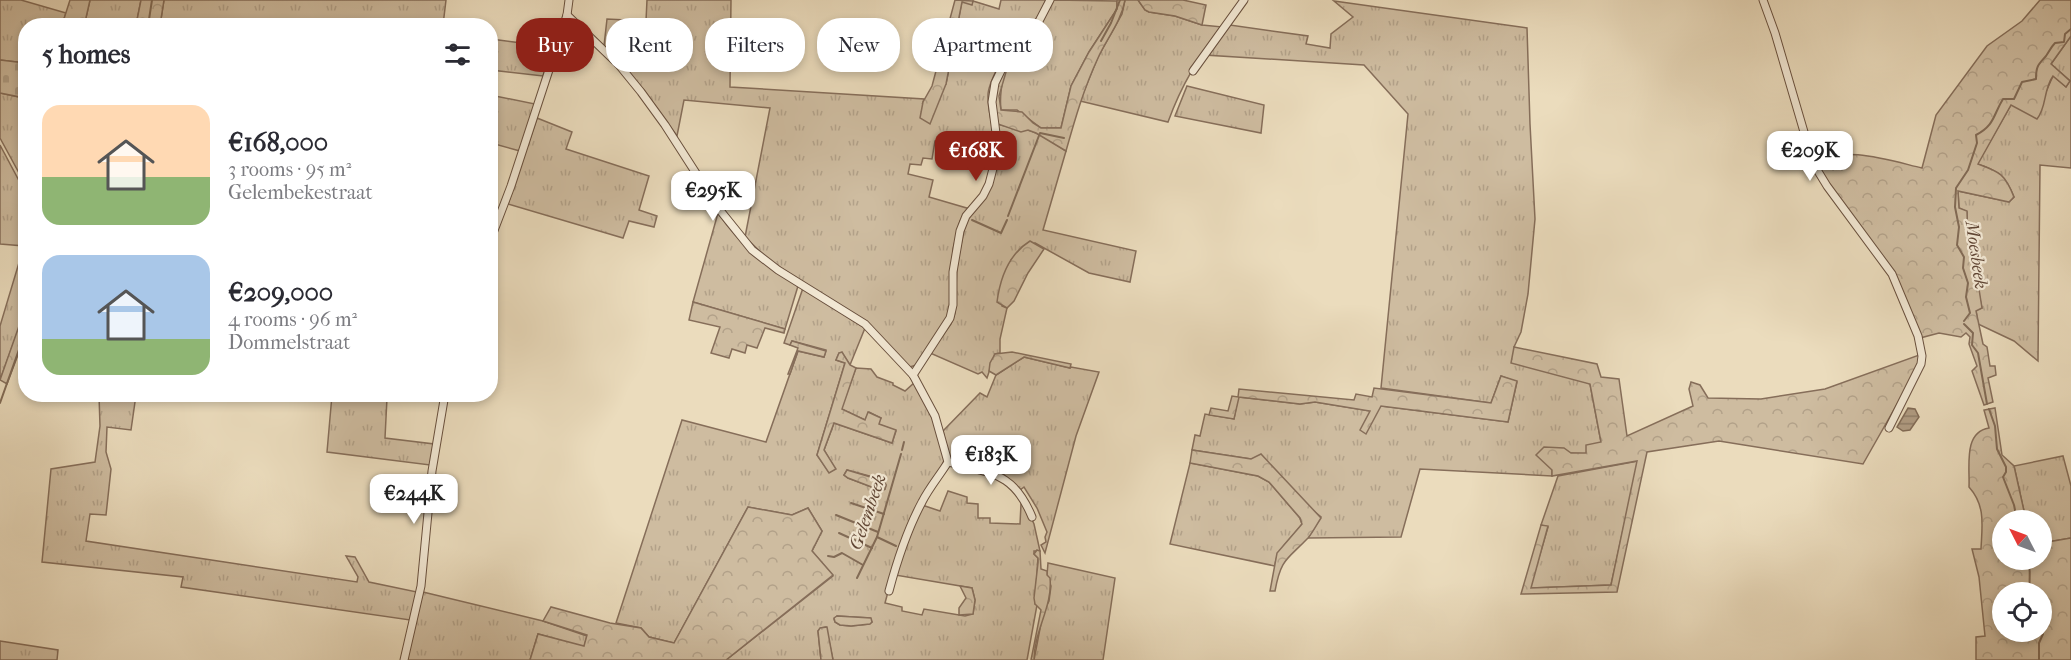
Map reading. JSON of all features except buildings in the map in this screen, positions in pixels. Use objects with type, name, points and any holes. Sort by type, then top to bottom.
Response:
[{"type":"street","points":[[498,220],[567,15],[569,0]]},
{"type":"street","points":[[913,375],[950,318],[953,305],[953,272],[960,231],[966,216],[983,196],[989,184],[997,153],[992,102],[995,83],[1013,46],[1036,25],[1050,0]]},
{"type":"street","points":[[1193,71],[1244,0]]},
{"type":"street","points":[[1763,0],[1816,168],[1892,274],[1918,336],[1922,356],[1921,364],[1889,428]]},
{"type":"street","points":[[567,15],[603,49],[641,92],[665,124],[719,209],[752,250],[778,270],[865,324],[913,375],[935,416],[948,462],[919,508],[902,549],[889,591]]},
{"type":"street","points":[[404,660],[421,586],[432,471],[444,402]]},
{"type":"street","points":[[948,462],[1004,478],[1022,496],[1032,517]]},
{"type":"green space","points":[[0,0],[21,0],[66,13],[64,18],[18,18],[18,62],[0,60]]},
{"type":"green space","points":[[70,0],[90,0],[86,18],[64,18]]},
{"type":"green space","points":[[90,0],[141,0],[137,18],[86,18]]},
{"type":"green space","points":[[141,0],[164,0],[161,18],[137,18]]},
{"type":"green space","points":[[164,0],[446,0],[444,18],[161,18]]},
{"type":"green space","points":[[647,0],[731,0],[731,18],[705,18],[705,72],[730,72],[730,87],[924,99],[923,102],[946,84],[948,72],[996,72],[989,90],[988,101],[995,147],[935,141],[932,159],[923,158],[921,165],[910,164],[908,174],[933,180],[929,197],[970,209],[960,221],[953,249],[949,315],[916,365],[910,367],[870,325],[770,261],[745,237],[770,108],[684,100],[677,136],[643,89],[628,72],[693,72],[693,18],[646,18]]},
{"type":"green space","points":[[955,0],[973,1],[972,5],[962,2],[959,18],[950,18]]},
{"type":"green space","points":[[1001,0],[1046,0],[1037,18],[959,18],[962,1],[972,4],[973,1],[999,9]]},
{"type":"green space","points":[[1052,0],[1117,1],[1117,9],[1089,52],[1071,86],[1061,128],[1041,128],[1017,110],[1001,110],[1004,72],[1053,72],[1053,18],[1044,18]]},
{"type":"green space","points":[[1117,0],[1125,0],[1117,23],[1088,81],[1066,151],[1036,133],[1028,130],[1021,132],[998,124],[989,100],[991,87],[997,72],[1006,72],[999,96],[1001,110],[1022,112],[1041,128],[1061,128],[1071,86],[1089,52],[1117,9]]},
{"type":"green space","points":[[1125,0],[1138,0],[1149,12],[1175,16],[1202,25],[1223,27],[1191,72],[1168,122],[1080,101],[1098,57],[1122,14]]},
{"type":"green space","points":[[1138,0],[1183,0],[1206,5],[1202,25],[1175,16],[1149,12]]},
{"type":"green space","points":[[2040,0],[2071,0],[2071,36],[2051,64],[2070,81],[2066,87],[2053,76],[2037,119],[2011,105],[1978,164],[1997,172],[2008,183],[2014,197],[2009,202],[1958,191],[1959,208],[1967,211],[1968,244],[1972,245],[1982,308],[1976,311],[1990,366],[1995,366],[1996,375],[1988,378],[1993,402],[1984,405],[1972,371],[1977,366],[1969,344],[1970,337],[1966,333],[1961,337],[1939,333],[1920,338],[1902,291],[1816,164],[1826,158],[1852,154],[1922,168],[1936,115],[1987,46],[2022,21]]},
{"type":"green space","points":[[1334,1],[1527,28],[1535,219],[1528,294],[1521,332],[1514,347],[1590,384],[1601,442],[1587,454],[1571,453],[1552,470],[1552,476],[1420,469],[1401,537],[1308,538],[1321,517],[1251,459],[1192,450],[1195,435],[1200,436],[1205,414],[1234,419],[1238,397],[1300,404],[1315,402],[1370,411],[1381,406],[1508,422],[1517,382],[1501,376],[1491,403],[1381,388],[1408,114],[1364,65],[1205,55],[1230,25],[1308,36],[1306,44],[1330,48],[1331,34],[1353,17]]},
{"type":"green space","points":[[2071,36],[2071,168],[2040,165],[2038,361],[2014,341],[1978,324],[1976,310],[1982,308],[1968,244],[1967,212],[1959,208],[1958,191],[2009,202],[2014,197],[2008,184],[2000,175],[1977,164],[2011,105],[2045,94],[2053,76],[2066,87],[2070,81],[2051,64]]},
{"type":"green space","points":[[498,40],[516,42],[516,72],[544,72],[543,76],[498,71]]},
{"type":"green space","points":[[0,60],[18,62],[18,97],[0,93]]},
{"type":"green space","points":[[936,72],[948,72],[930,124],[920,118],[923,102],[932,86]]},
{"type":"green space","points":[[1187,86],[1264,105],[1261,133],[1175,116]]},
{"type":"green space","points":[[0,93],[18,97],[18,171],[0,138]]},
{"type":"green space","points":[[498,97],[535,104],[520,151],[498,145]]},
{"type":"green space","points":[[537,118],[572,132],[566,149],[649,176],[639,210],[657,216],[654,227],[629,221],[623,238],[508,204]]},
{"type":"green space","points":[[998,124],[1035,133],[1066,151],[1043,230],[1136,251],[1130,282],[1089,273],[1035,243],[1011,260],[1002,306],[1007,308],[1000,339],[1000,353],[995,354],[987,378],[982,372],[978,374],[930,353],[951,324],[955,313],[957,264],[966,221],[990,189]]},
{"type":"green space","points":[[0,145],[18,179],[18,246],[0,244]]},
{"type":"green space","points":[[718,213],[754,254],[798,286],[785,329],[693,302]]},
{"type":"green space","points":[[1030,241],[1044,249],[1028,273],[1014,301],[1007,308],[997,302],[1003,276],[1016,253]]},
{"type":"green space","points":[[18,266],[18,331],[0,380],[0,326]]},
{"type":"green space","points":[[803,288],[865,328],[850,365],[842,353],[839,353],[836,360],[845,363],[817,455],[829,472],[835,469],[824,450],[834,423],[892,443],[896,431],[878,424],[881,418],[869,412],[865,420],[841,409],[856,368],[871,369],[877,377],[905,391],[914,383],[934,417],[945,458],[937,477],[923,494],[899,551],[885,603],[902,607],[902,611],[922,615],[924,609],[965,616],[973,614],[975,600],[972,588],[895,575],[922,505],[940,511],[948,491],[967,497],[967,503],[978,504],[978,518],[990,518],[990,523],[1020,524],[1021,504],[1024,502],[1034,524],[1040,551],[1034,551],[1038,558],[1035,604],[1037,605],[1027,660],[833,660],[826,627],[818,631],[821,660],[726,660],[833,576],[812,551],[822,531],[808,508],[792,515],[748,507],[674,643],[649,637],[641,628],[616,623],[682,420],[766,442],[798,351],[824,357],[826,350],[792,341],[790,345],[784,343]],"holes":[[[847,470],[884,480],[885,489],[882,491],[848,478],[844,475]],[[837,616],[870,618],[872,622],[851,626],[840,625],[835,622],[834,619]]]},
{"type":"green space","points":[[693,302],[785,329],[784,333],[765,328],[757,348],[747,345],[745,353],[732,349],[729,358],[711,353],[720,327],[689,320]]},
{"type":"green space","points":[[18,329],[18,355],[7,384],[0,380]]},
{"type":"green space","points":[[792,341],[826,351],[824,357],[798,351],[790,374],[788,374],[798,348],[790,345]]},
{"type":"green space","points":[[1514,347],[1597,364],[1601,377],[1619,379],[1627,436],[1693,406],[1689,389],[1691,382],[1700,385],[1708,398],[1761,399],[1825,389],[1919,355],[1913,376],[1863,464],[1719,441],[1647,452],[1617,592],[1521,594],[1541,525],[1548,526],[1531,588],[1611,585],[1637,461],[1552,476],[1552,470],[1536,455],[1544,447],[1564,448],[1571,453],[1586,453],[1586,445],[1601,442],[1590,384],[1511,363]]},
{"type":"green space","points":[[842,352],[850,365],[856,368],[842,409],[865,420],[868,412],[881,418],[879,424],[896,430],[892,443],[834,423],[824,450],[836,469],[829,473],[817,455],[845,363],[836,360]]},
{"type":"green space","points":[[1012,352],[1071,364],[1070,368],[1024,357],[996,375],[989,371],[995,354]]},
{"type":"green space","points":[[1024,357],[1099,372],[1076,436],[1045,553],[1041,545],[1046,542],[1047,532],[1037,508],[1024,487],[1020,490],[1002,473],[953,460],[948,454],[943,431],[980,393],[987,397],[996,375]]},
{"type":"green space","points":[[1501,376],[1517,381],[1508,422],[1381,406],[1366,434],[1360,430],[1370,411],[1315,402],[1300,404],[1239,397],[1234,419],[1209,415],[1211,408],[1228,411],[1232,396],[1238,397],[1239,389],[1354,400],[1356,394],[1372,397],[1374,388],[1491,403]]},
{"type":"green space","points":[[99,402],[135,402],[131,430],[107,427],[106,452],[111,469],[106,515],[90,514],[86,541],[357,582],[358,577],[346,556],[355,557],[369,582],[417,592],[410,620],[181,587],[183,577],[42,562],[51,469],[95,462],[100,426]]},
{"type":"green space","points":[[331,402],[387,402],[385,438],[434,444],[430,465],[327,452]]},
{"type":"green space","points":[[1995,408],[2002,455],[2014,466],[2024,510],[1992,510],[1992,570],[2052,570],[2052,541],[2071,538],[2071,660],[1976,660],[1976,637],[1985,636],[1979,577],[1972,549],[1981,549],[1982,524],[1981,509],[1969,487],[1969,461],[1975,436],[1989,428],[1984,410]]},
{"type":"green space","points":[[1192,450],[1251,459],[1261,454],[1321,518],[1308,538],[1283,566],[1275,591],[1270,591],[1277,553],[1302,524],[1300,518],[1269,482],[1258,476],[1190,463]]},
{"type":"green space","points":[[2063,456],[2071,486],[2071,538],[2052,541],[2052,510],[2024,510],[2014,466]]},
{"type":"green space","points":[[1638,461],[1611,585],[1530,588],[1548,527],[1541,525],[1558,476]]},
{"type":"green space","points":[[1190,463],[1258,476],[1269,482],[1300,518],[1302,524],[1281,549],[1275,566],[1170,544]]},
{"type":"green space","points":[[847,470],[884,481],[885,489],[882,491],[848,478],[844,475]]},
{"type":"green space","points":[[748,507],[792,515],[808,508],[822,531],[812,551],[833,575],[726,660],[530,660],[538,634],[584,646],[587,635],[543,621],[551,607],[610,623],[641,628],[649,637],[674,643]]},
{"type":"green space","points":[[1037,550],[1040,551],[1041,569],[1047,571],[1050,578],[1050,588],[1034,660],[1031,660],[1041,610],[1035,604],[1034,598],[1038,558],[1034,554]]},
{"type":"green space","points":[[1048,563],[1115,578],[1103,660],[1034,660],[1043,613],[1049,601],[1051,586],[1047,575]]},
{"type":"green space","points":[[960,586],[972,588],[975,600],[973,614],[959,615],[959,608],[966,598]]},
{"type":"green space","points":[[423,592],[543,621],[587,636],[584,647],[538,634],[530,660],[407,660]]},
{"type":"green space","points":[[837,616],[871,618],[872,622],[851,626],[840,625],[835,622],[834,618]]},
{"type":"green space","points":[[827,627],[833,660],[821,660],[818,631],[820,628]]},
{"type":"green space","points":[[0,641],[58,650],[57,660],[0,660]]},
{"type":"shaded area","points":[[1908,408],[1915,409],[1919,417],[1910,430],[1903,431],[1897,427]]},
{"type":"waterway","points":[[149,18],[152,0]]},
{"type":"waterway","name":"Gelembeek","points":[[1101,41],[1120,0]]},
{"type":"waterway","name":"Moesbeek","points":[[1964,321],[1970,313],[1966,297],[1968,283],[1963,268],[1964,257],[1957,245],[1959,227],[1955,207],[1956,188],[1968,170],[1977,143],[1976,135],[1987,127],[2003,99],[2014,99],[2022,82],[2036,79],[2039,64],[2055,43],[2064,42],[2065,34],[2071,29]]},
{"type":"waterway","name":"Gelembeek","points":[[1008,216],[1040,133],[1064,138]]},
{"type":"waterway","name":"Gelembeek","points":[[972,220],[1001,233],[1007,220]]},
{"type":"waterway","points":[[1964,324],[1973,333],[1972,345],[1978,353],[1987,404]]},
{"type":"waterway","points":[[0,403],[18,352]]},
{"type":"waterway","name":"Moesbeek","points":[[1989,409],[1995,426],[1997,449],[2006,467],[2003,477],[2015,510]]},
{"type":"waterway","name":"Gelembeek","points":[[902,450],[904,442]]},
{"type":"waterway","name":"Gelembeek","points":[[857,578],[877,537],[901,454]]},
{"type":"waterway","points":[[851,503],[884,514]]},
{"type":"waterway","points":[[836,515],[878,532]]},
{"type":"waterway","points":[[839,533],[872,548]]},
{"type":"waterway","points":[[877,537],[896,546]]},
{"type":"waterway","points":[[828,556],[834,557],[842,553],[863,565]]},
{"type":"waterway","name":"Moesbeek","points":[[2030,570],[2030,582]]},
{"type":"waterway","name":"Moesbeek","points":[[2039,642],[2039,660]]}]
